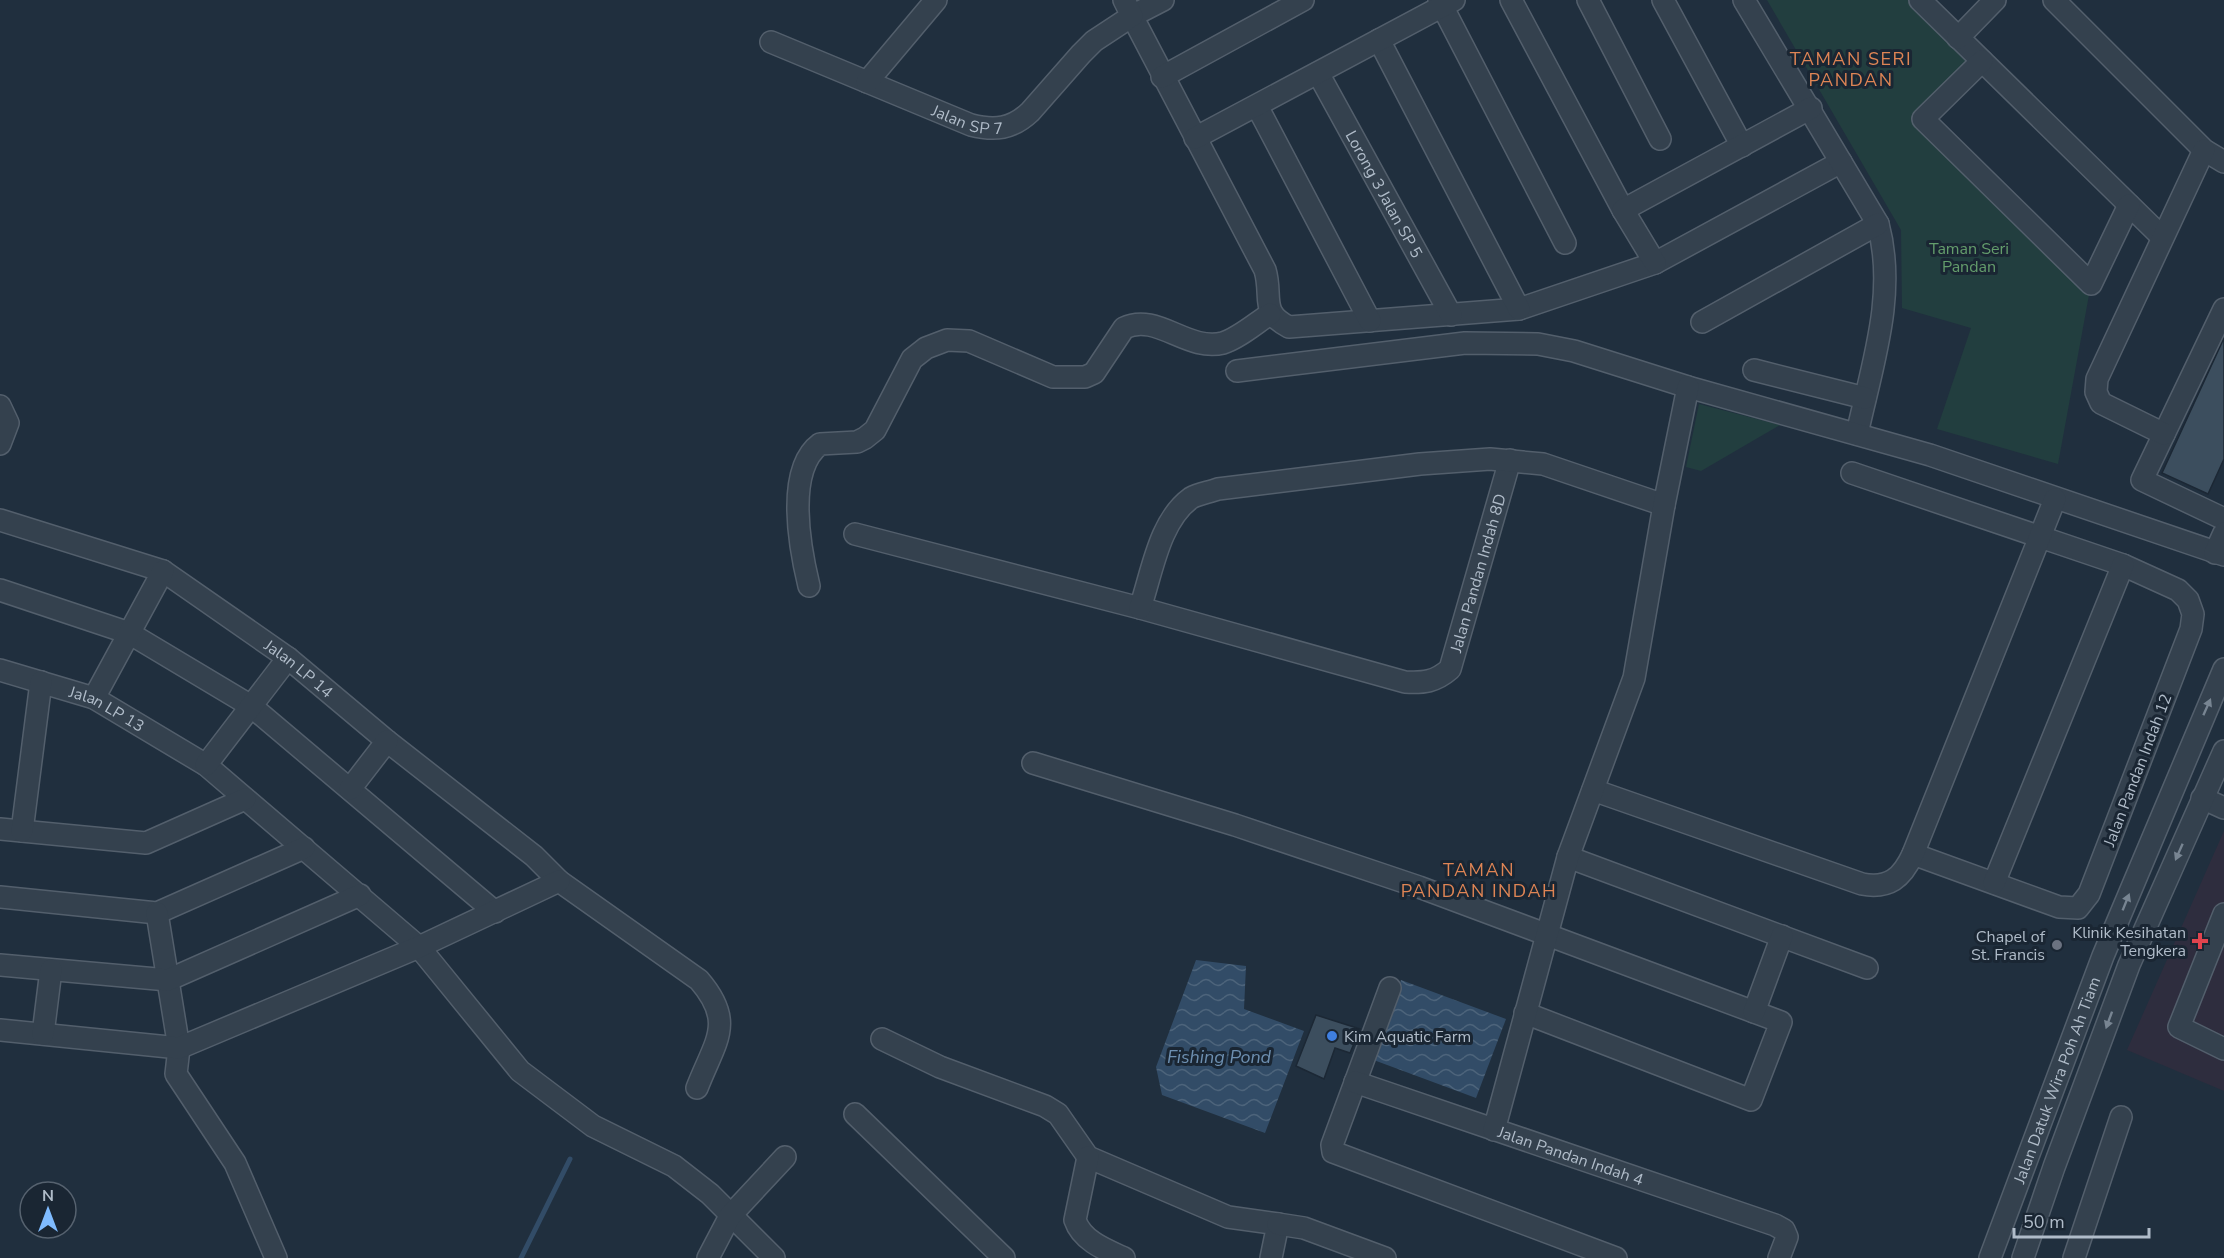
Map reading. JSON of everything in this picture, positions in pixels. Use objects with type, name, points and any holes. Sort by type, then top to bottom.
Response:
[{"type":"street","points":[[867,82],[936,0]]},
{"type":"street","name":"Jalan SP 7","points":[[771,42],[971,125],[988,129],[1004,128],[1019,123],[1094,41],[1128,8],[1163,0]]},
{"type":"street","points":[[1162,77],[1304,0]]},
{"type":"street","points":[[1511,0],[1623,210],[1655,263]]},
{"type":"street","points":[[1588,0],[1660,139]]},
{"type":"street","points":[[1663,0],[1742,146]]},
{"type":"street","points":[[1744,0],[1878,224],[1886,270],[1882,322],[1857,434]]},
{"type":"street","points":[[1920,0],[2162,237]]},
{"type":"street","points":[[1958,38],[1995,0]]},
{"type":"street","points":[[2054,0],[2204,150],[2224,162]]},
{"type":"street","points":[[1195,138],[1379,40],[1445,2],[1565,243]]},
{"type":"street","points":[[1128,8],[1162,77],[1265,270],[1270,314],[1277,321],[1289,327],[1520,309],[1655,263],[1841,162]]},
{"type":"street","points":[[1379,40],[1520,309]]},
{"type":"street","points":[[1982,61],[1923,119],[2091,284],[2129,205]]},
{"type":"street","name":"Lorong 3 Jalan SP 5","points":[[1318,73],[1451,315]]},
{"type":"street","points":[[1257,106],[1370,321]]},
{"type":"street","points":[[1623,210],[1810,108]]},
{"type":"street","points":[[2164,434],[2101,403],[2096,392],[2097,379],[2204,150]]},
{"type":"street","points":[[1702,322],[1878,224]]},
{"type":"street","points":[[2224,309],[2142,480],[2224,519]]},
{"type":"street","points":[[809,586],[799,542],[800,492],[806,457],[820,444],[857,442],[875,430],[912,359],[926,348],[947,340],[969,341],[1053,378],[1076,378],[1094,373],[1124,328],[1131,325],[1151,325],[1194,344],[1220,344],[1231,340],[1270,314]]},
{"type":"street","points":[[1237,371],[1465,343],[1538,344],[1574,351],[1688,387],[1930,455],[2219,554],[2224,533]]},
{"type":"street","points":[[1754,370],[1865,398]]},
{"type":"street","points":[[1494,1130],[1568,856],[1634,678],[1664,505],[1688,387]]},
{"type":"street","points":[[0,406],[8,423],[0,444]]},
{"type":"street","points":[[855,534],[1140,608],[1166,528],[1177,512],[1192,497],[1218,489],[1420,464],[1490,459],[1543,464],[1664,505]]},
{"type":"street","name":"Jalan Pandan Indah 8D","points":[[1140,608],[1405,682],[1422,683],[1438,679],[1450,669],[1510,460]]},
{"type":"street","points":[[1852,473],[2123,565],[1995,883],[1914,854]]},
{"type":"street","points":[[1593,790],[1862,884],[1887,885],[1897,879],[1906,870],[1914,854],[2055,499]]},
{"type":"street","name":"Jalan LP 14","points":[[0,520],[163,571],[288,658],[387,741],[534,856],[559,881],[699,980],[713,996],[720,1012],[721,1025],[697,1088]]},
{"type":"street","name":"Jalan Pandan Indah 12","points":[[1995,883],[2059,907],[2078,908],[2089,894],[2191,629],[2193,614],[2188,600],[2178,590],[2123,565]]},
{"type":"street","points":[[94,698],[163,571]]},
{"type":"street","points":[[0,590],[129,633],[251,706],[495,912]]},
{"type":"street","points":[[206,765],[288,658]]},
{"type":"street","name":"Jalan Datuk Wira Poh Ah Tiam","points":[[1990,1258],[2103,956],[2224,669]]},
{"type":"street","name":"Jalan LP 13","points":[[0,670],[94,698],[206,765],[419,948],[520,1071],[593,1126],[674,1166],[710,1194],[774,1258]]},
{"type":"street","points":[[22,831],[41,682]]},
{"type":"street","points":[[350,789],[387,741]]},
{"type":"street","name":"Jalan Datuk Wira Poh Ah Tiam","points":[[2023,1258],[2054,1167],[2129,965],[2224,751]]},
{"type":"street","points":[[1033,763],[1235,825],[1546,933],[1781,1022],[1751,1100],[1525,1012]]},
{"type":"street","points":[[2202,798],[2224,808]]},
{"type":"street","points":[[0,829],[146,843],[245,799]]},
{"type":"street","points":[[0,897],[157,913],[304,848]]},
{"type":"street","points":[[1568,856],[1867,968]]},
{"type":"street","points":[[0,1030],[178,1048],[419,948],[559,881]]},
{"type":"street","points":[[0,965],[168,980],[360,895]]},
{"type":"street","points":[[157,913],[178,1048],[176,1074],[235,1163],[276,1258]]},
{"type":"street","points":[[2224,914],[2179,1027],[2224,1048]]},
{"type":"street","points":[[1754,1012],[1782,936]]},
{"type":"street","points":[[2103,956],[2129,965]]},
{"type":"street","points":[[43,1034],[51,970]]},
{"type":"street","points":[[1390,988],[1332,1145],[1333,1152],[1616,1258]]},
{"type":"street","points":[[882,1039],[940,1067],[1045,1106],[1058,1114],[1088,1157],[1228,1217],[1304,1228],[1384,1258]]},
{"type":"street","name":"Jalan Pandan Indah 4","points":[[1355,1082],[1764,1221],[1784,1230],[1787,1237],[1779,1258]]},
{"type":"street","points":[[855,1114],[1004,1258]]},
{"type":"street","points":[[2074,1258],[2121,1117]]},
{"type":"street","points":[[708,1258],[730,1216],[785,1157]]},
{"type":"street","points":[[1088,1157],[1075,1220],[1077,1228],[1098,1247],[1124,1258]]},
{"type":"street","points":[[1271,1258],[1278,1224]]},
{"type":"shaded area","name":"Klinik Kesihatan Tengkera","points":[[2224,831],[2224,1091],[2127,1050]]},
{"type":"green space","name":"Taman Seri Pandan","points":[[1767,0],[1912,0],[1976,66],[1923,119],[2091,284],[2058,464],[1937,429],[1971,328],[1902,308],[1901,230]]},
{"type":"green space","points":[[1699,404],[1780,425],[1701,471],[1686,467]]},
{"type":"water","name":"Fishing Pond","points":[[1196,960],[1246,966],[1244,1009],[1304,1031],[1265,1133],[1162,1095],[1156,1067]]},
{"type":"water","points":[[1401,980],[1506,1019],[1476,1098],[1371,1059]]},
{"type":"building","points":[[2224,338],[2224,459],[2208,494],[2162,473]]},
{"type":"building","name":"Kim Aquatic Farm","points":[[1316,1015],[1360,1029],[1350,1053],[1335,1048],[1324,1079],[1296,1066]]},
{"type":"waterway","points":[[521,1258],[570,1159]]},
{"type":"place","name":"Klinik Kesihatan Tengkera","points":[[2200,941]]},
{"type":"place","name":"Chapel of St. Francis","points":[[2057,945]]},
{"type":"place","name":"Kim Aquatic Farm","points":[[1332,1036]]},
{"type":"district","name":"TAMAN SERI PANDAN","points":[[1851,69]]},
{"type":"district","name":"TAMAN PANDAN INDAH","points":[[1479,880]]}]
